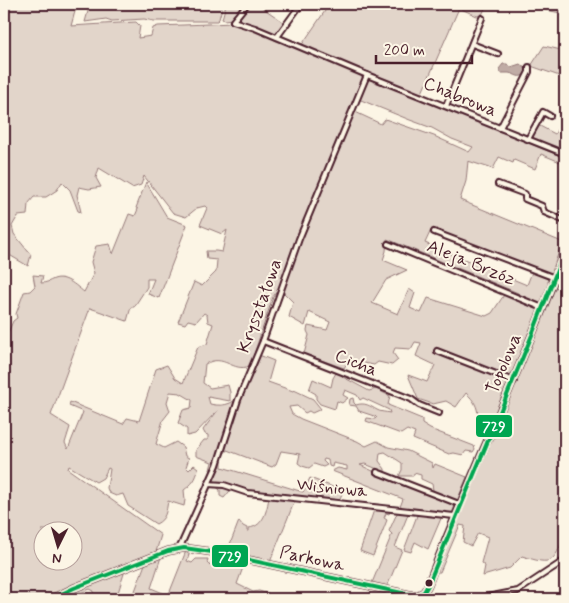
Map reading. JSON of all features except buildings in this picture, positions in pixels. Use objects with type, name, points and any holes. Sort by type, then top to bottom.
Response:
[{"type":"street","name":"Chabrowa","points":[[247,4],[234,21],[277,36],[367,75],[565,154]]},
{"type":"street","points":[[277,36],[301,4]]},
{"type":"street","points":[[446,106],[482,18]]},
{"type":"street","points":[[472,44],[498,54]]},
{"type":"street","points":[[500,128],[529,72],[529,67]]},
{"type":"street","name":"Kryształowa","points":[[181,548],[217,465],[299,239],[367,75]]},
{"type":"street","points":[[528,139],[543,112],[550,116]]},
{"type":"street","points":[[498,184],[525,194],[525,200],[542,206],[544,212],[565,221]]},
{"type":"street","points":[[434,232],[555,278]]},
{"type":"street","name":"Aleja Brzóz","points":[[388,244],[544,308]]},
{"type":"street","name":"Topolowa","points":[[416,596],[424,592],[428,585],[459,504],[514,381],[544,308],[565,250]]},
{"type":"street","name":"Cicha","points":[[263,341],[411,399],[419,405],[439,413]]},
{"type":"street","points":[[437,350],[514,381]]},
{"type":"street","points":[[377,472],[459,504]]},
{"type":"street","name":"Wiśniowa","points":[[208,484],[224,486],[248,493],[454,516]]},
{"type":"street","points":[[51,599],[168,551],[181,548]]},
{"type":"street","name":"Parkowa","points":[[181,548],[212,552],[435,599]]},
{"type":"street","points":[[477,599],[518,591],[565,560]]},
{"type":"shaded area","points":[[4,4],[77,4],[71,26],[136,22],[140,26],[138,38],[151,36],[153,28],[158,26],[234,23],[274,37],[364,75],[363,82],[366,83],[368,79],[374,79],[565,158],[565,164],[541,154],[535,169],[514,160],[513,163],[499,157],[493,169],[468,161],[466,181],[460,200],[562,242],[551,275],[431,230],[425,243],[527,285],[532,272],[547,277],[548,282],[557,288],[565,266],[565,535],[558,552],[551,560],[546,561],[522,556],[510,568],[483,576],[485,566],[481,563],[488,537],[478,533],[471,546],[463,542],[465,526],[460,525],[440,572],[435,572],[490,445],[498,432],[485,425],[478,417],[475,404],[466,393],[456,407],[446,401],[433,404],[418,399],[408,375],[427,382],[435,365],[416,356],[421,343],[415,342],[411,349],[395,348],[393,353],[398,360],[392,365],[378,362],[374,365],[349,360],[344,368],[304,354],[309,335],[307,331],[308,326],[327,330],[330,322],[309,312],[305,326],[289,317],[293,302],[279,288],[273,297],[250,366],[238,367],[218,361],[205,364],[203,383],[210,388],[228,385],[230,392],[230,401],[208,397],[210,404],[221,405],[230,403],[244,392],[259,355],[274,361],[268,382],[294,390],[313,399],[321,409],[312,413],[309,411],[305,413],[297,406],[289,407],[292,414],[366,446],[377,441],[388,447],[408,451],[432,463],[433,468],[435,464],[467,477],[452,513],[400,507],[403,499],[332,471],[338,468],[347,470],[347,466],[333,463],[332,467],[329,466],[328,460],[324,459],[323,461],[327,465],[323,467],[314,464],[309,468],[298,463],[300,454],[281,451],[276,464],[272,467],[227,450],[222,457],[222,467],[303,492],[310,478],[343,491],[339,501],[252,491],[234,486],[224,498],[220,496],[220,490],[212,483],[215,474],[210,470],[212,462],[196,456],[196,450],[204,440],[208,440],[208,435],[203,430],[218,410],[195,434],[187,436],[187,429],[178,423],[183,410],[191,408],[192,400],[180,393],[170,392],[167,402],[170,411],[163,420],[156,444],[164,448],[176,442],[183,447],[185,456],[189,458],[186,467],[189,470],[194,465],[198,468],[194,481],[184,490],[184,506],[168,501],[164,517],[156,524],[128,506],[123,494],[116,496],[109,493],[107,488],[110,469],[108,468],[103,478],[96,482],[69,466],[68,469],[161,535],[156,552],[127,564],[116,599],[91,599],[94,591],[90,589],[66,599],[4,599],[4,342],[13,321],[17,318],[16,314],[24,292],[30,291],[35,286],[33,275],[43,276],[41,283],[62,278],[84,292],[94,273],[91,262],[96,246],[110,244],[113,254],[129,214],[135,216],[138,209],[136,208],[146,182],[167,217],[187,225],[159,298],[148,294],[154,279],[147,279],[147,287],[134,307],[131,307],[127,321],[90,308],[51,415],[70,427],[65,443],[68,449],[83,412],[69,406],[70,402],[123,424],[127,418],[139,421],[156,369],[167,365],[175,378],[183,383],[198,347],[207,344],[213,324],[208,322],[207,315],[204,313],[196,322],[188,320],[185,324],[178,322],[194,282],[202,286],[216,272],[217,260],[207,259],[206,251],[222,252],[227,230],[222,234],[200,225],[207,208],[205,206],[197,208],[186,217],[173,213],[144,176],[141,185],[132,188],[99,168],[96,178],[101,187],[89,189],[79,187],[77,195],[81,212],[78,211],[70,190],[62,182],[57,190],[46,197],[34,197],[28,204],[27,215],[18,216],[12,226],[14,234],[31,255],[28,266],[6,253],[7,238],[4,234]],"holes":[[[356,98],[432,128],[452,139],[473,147],[469,152],[434,136],[385,119],[381,124],[351,110]],[[387,239],[518,293],[519,294],[516,296],[506,292],[492,313],[486,316],[428,298],[421,313],[410,308],[415,293],[409,289],[398,314],[372,303],[386,280],[407,270],[383,260]],[[385,452],[402,463],[402,470],[399,476],[413,476],[414,473],[421,475],[421,479],[432,484],[433,490],[431,494],[360,465],[365,464],[385,472],[379,461],[380,453]]]},
{"type":"shaded area","points":[[90,4],[223,4],[217,21],[154,21],[144,19],[112,21],[106,19],[85,22]]},
{"type":"shaded area","points":[[226,4],[246,4],[232,19],[224,20],[222,19]]},
{"type":"shaded area","points":[[250,4],[257,4],[285,23],[278,32],[274,33],[238,21],[237,18]]},
{"type":"shaded area","points":[[322,4],[487,4],[482,15],[477,16],[459,8],[421,95],[301,46],[327,8]]},
{"type":"shaded area","points":[[518,4],[565,4],[565,14]]},
{"type":"shaded area","points":[[565,42],[565,78],[531,66],[544,46],[561,50]]},
{"type":"shaded area","points":[[503,64],[511,67],[520,64],[526,69],[526,73],[519,76],[501,73],[499,69]]},
{"type":"shaded area","points":[[561,122],[565,125],[565,151],[531,138],[538,125],[555,134]]},
{"type":"shaded area","points":[[336,373],[341,374],[343,377],[369,391],[376,389],[390,396],[388,405],[422,419],[422,424],[430,429],[474,446],[475,449],[473,452],[466,451],[463,455],[449,454],[413,439],[415,433],[407,430],[401,434],[366,421],[367,418],[375,419],[377,417],[359,411],[356,406],[349,405],[350,399],[353,398],[356,405],[365,404],[378,411],[390,413],[389,410],[363,398],[360,400],[357,395],[345,390],[343,395],[348,398],[342,403],[337,401],[335,409],[320,404],[316,399],[316,394],[309,390],[313,379],[331,387]]},
{"type":"shaded area","points":[[269,497],[295,500],[270,562],[227,552],[239,521],[247,528],[247,531],[258,524],[264,517]]},
{"type":"shaded area","points":[[376,508],[391,510],[389,514],[386,513],[384,518],[387,520],[373,556],[360,551]]},
{"type":"shaded area","points":[[398,511],[409,512],[395,547],[402,550],[387,587],[372,583],[392,534],[389,531]]},
{"type":"shaded area","points":[[418,513],[442,516],[428,549],[415,542],[411,552],[404,550]]},
{"type":"shaded area","points":[[186,551],[189,555],[187,561],[192,563],[196,559],[208,559],[207,563],[210,566],[213,556],[245,562],[237,584],[253,592],[259,591],[285,599],[167,599]]},
{"type":"shaded area","points":[[161,557],[151,588],[163,593],[160,599],[132,599],[145,564]]},
{"type":"transit line","name":"729","points":[[416,596],[424,592],[428,585],[532,335],[565,250]]},
{"type":"transit line","name":"729","points":[[51,599],[168,551],[184,548],[212,552],[416,596]]}]
